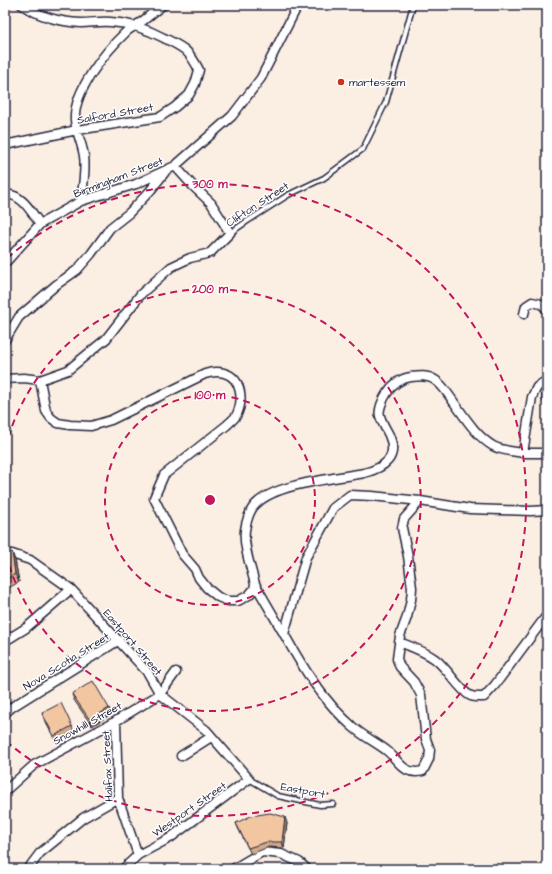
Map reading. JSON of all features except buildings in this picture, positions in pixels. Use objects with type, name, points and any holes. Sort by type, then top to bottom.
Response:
[{"type":"street","name":"Salford Street","points":[[5,145],[77,130],[160,117],[176,107],[189,95],[195,84],[199,70],[193,57],[182,47],[147,29],[135,25],[111,22],[80,23],[55,19],[22,5]]},
{"type":"street","points":[[81,201],[84,182],[84,156],[75,118],[82,91],[100,61],[110,48],[127,31],[143,21],[163,5]]},
{"type":"street","name":"Birmingham Street","points":[[5,263],[40,224],[81,201],[136,184],[175,166],[232,116],[261,78],[298,5]]},
{"type":"street","points":[[175,166],[211,203],[230,234]]},
{"type":"street","points":[[5,340],[19,318],[56,285],[77,270],[110,228],[129,213],[150,191],[166,170]]},
{"type":"street","points":[[5,195],[15,195],[40,224]]},
{"type":"street","name":"Clifton Street","points":[[5,379],[24,378],[40,380],[68,370],[106,339],[140,294],[171,267],[190,258],[210,253],[230,234]]},
{"type":"street","points":[[524,314],[526,306],[532,302],[541,304],[547,309]]},
{"type":"street","points":[[40,380],[46,411],[51,418],[58,423],[90,426],[111,420],[205,374],[214,372],[224,373],[232,377],[238,385],[240,394],[240,404],[236,416],[227,425],[164,475],[154,498],[182,554],[207,588],[218,597],[228,601],[238,601],[249,595],[254,589],[255,584]]},
{"type":"street","points":[[420,501],[404,518],[402,528],[408,556],[412,588],[411,600],[399,642],[397,658],[400,667],[414,682],[421,695],[426,739],[430,750],[430,758],[423,771],[415,773],[406,770],[396,762],[387,751],[353,728],[330,705],[302,666],[255,584],[247,552],[245,531],[254,505],[265,497],[283,488],[364,474],[377,470],[390,460],[393,454],[393,447],[390,437],[379,415],[381,404],[385,395],[390,389],[396,383],[406,378],[422,376],[434,379],[442,386],[479,434],[493,446],[523,453],[547,453]]},
{"type":"street","points":[[523,453],[532,397],[537,387],[547,380]]},
{"type":"street","points":[[284,634],[306,557],[333,508],[350,495],[420,501],[470,509],[531,511],[547,510]]},
{"type":"street","name":"Eastport Street","points":[[5,555],[12,554],[30,560],[71,589],[148,673],[160,694],[206,730],[249,780]]},
{"type":"street","points":[[5,641],[26,628],[71,589]]},
{"type":"street","points":[[399,642],[421,650],[435,660],[448,671],[470,696],[484,697],[495,686],[547,615]]},
{"type":"street","name":"Nova Scotia Street","points":[[5,713],[12,707],[119,640]]},
{"type":"street","name":"Snowhill Street","points":[[5,791],[34,765],[116,721],[160,694],[176,672]]},
{"type":"street","name":"Halifax Street","points":[[116,721],[118,798],[138,855]]},
{"type":"street","points":[[180,756],[211,737]]},
{"type":"street","name":"Westport Street","points":[[122,869],[138,855],[170,838],[249,780]]},
{"type":"street","points":[[28,869],[40,853],[83,818],[118,798]]},
{"type":"street","points":[[233,869],[262,852],[281,854],[299,862],[306,869]]},
{"type":"lane","name":"Clifton Street","points":[[230,234],[288,195],[324,178],[363,149],[386,102],[413,5]]},
{"type":"lane","name":"Eastport","points":[[249,780],[278,796],[320,805],[333,804]]},
{"type":"place","name":"martessem","points":[[341,82]]}]
